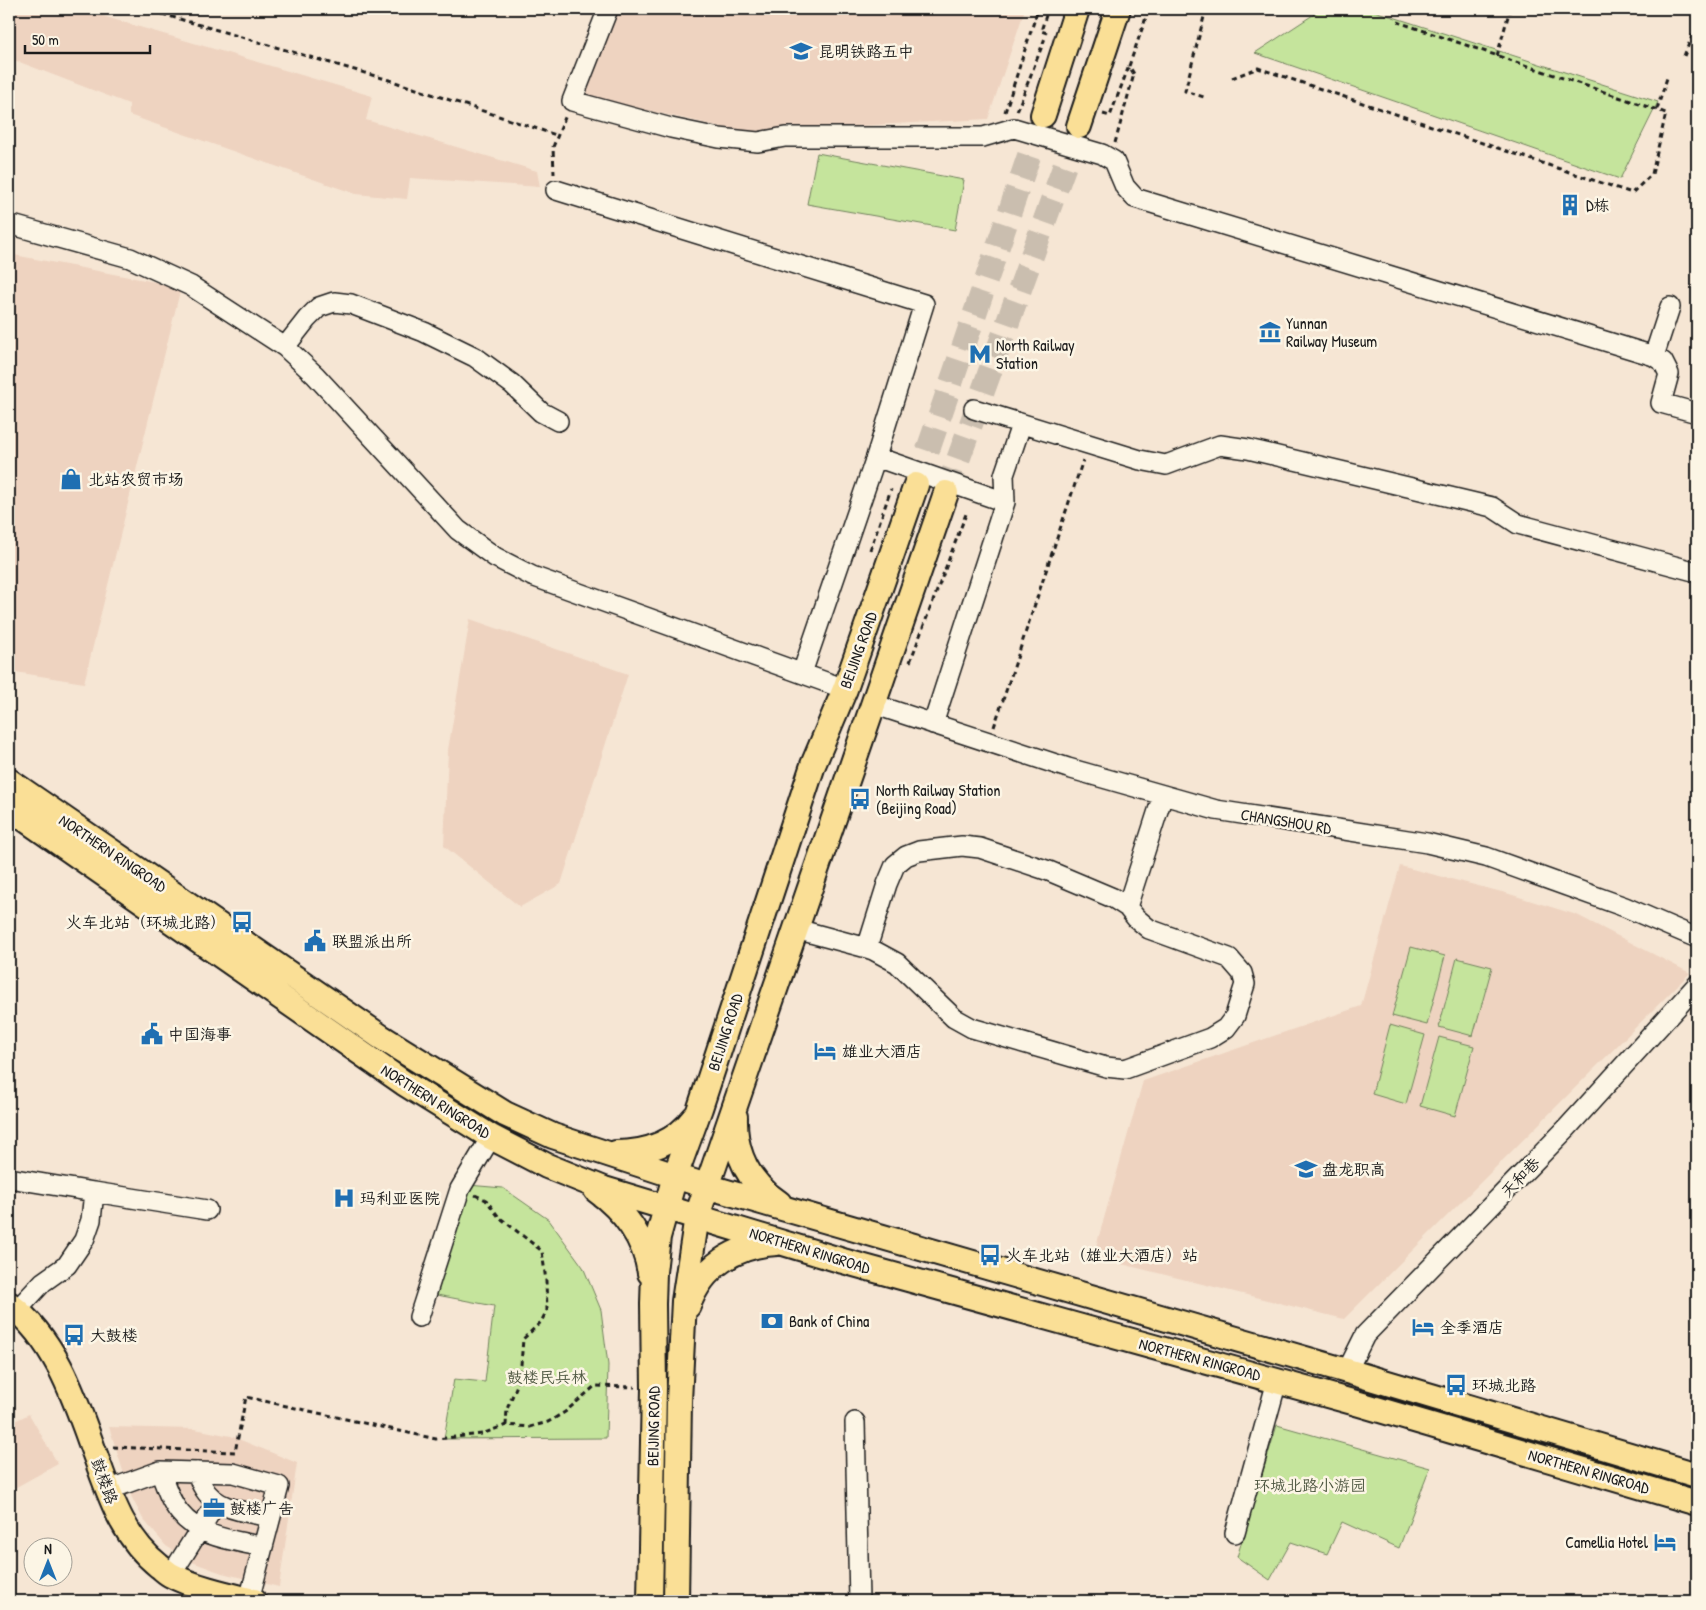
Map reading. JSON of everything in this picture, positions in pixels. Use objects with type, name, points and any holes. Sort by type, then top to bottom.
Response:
[{"type":"main road","points":[[1043,115],[1077,9]]},
{"type":"main road","points":[[1079,126],[1118,9]]},
{"type":"main road","name":"BEIJING ROAD","points":[[650,1601],[654,1388],[653,1304],[658,1237],[675,1176],[700,1108],[812,765],[845,689],[916,485]]},
{"type":"main road","name":"BEIJING ROAD","points":[[676,1601],[679,1401],[683,1324],[686,1282],[697,1216],[946,493]]},
{"type":"main road","name":"NORTHERN RINGROAD","points":[[9,781],[381,1037],[506,1114],[553,1136],[706,1186],[1348,1371],[1697,1475]]},
{"type":"main road","name":"NORTHERN RINGROAD","points":[[9,808],[404,1083],[491,1137],[547,1166],[573,1177],[604,1189],[792,1245],[1277,1381],[1697,1503]]},
{"type":"main road","points":[[605,1153],[631,1153],[657,1146],[670,1140],[682,1131],[700,1108]]},
{"type":"main road","points":[[735,1108],[736,1139],[743,1164],[758,1186],[768,1196],[791,1210]]},
{"type":"main road","points":[[573,1177],[607,1198],[630,1223],[638,1237],[649,1268],[653,1304]]},
{"type":"main road","points":[[683,1324],[691,1297],[698,1284],[717,1263],[740,1249],[756,1245],[779,1243],[792,1245]]},
{"type":"main road","name":"鼓楼路","points":[[12,1311],[38,1331],[55,1358],[73,1395],[112,1504],[126,1530],[145,1555],[170,1575],[210,1590],[251,1601]]},
{"type":"main road","name":"鼓楼路","points":[[12,1311],[44,1364],[61,1400],[101,1508],[115,1537],[136,1564],[164,1586],[205,1601]]},
{"type":"street","points":[[608,9],[572,101],[671,128],[719,138],[758,142],[785,137],[983,137],[1014,128],[1102,154],[1114,161],[1125,187],[1135,198],[1654,356],[1663,362],[1669,374],[1661,403],[1697,413]]},
{"type":"street","points":[[556,190],[924,304],[876,457],[802,674]]},
{"type":"street","points":[[9,224],[130,258],[190,286],[285,347],[315,375],[458,530],[495,557],[532,576],[845,689]]},
{"type":"street","points":[[285,347],[319,307],[334,302],[351,304],[424,332],[475,357],[512,384],[541,412],[558,421]]},
{"type":"street","points":[[1654,356],[1670,307]]},
{"type":"street","points":[[974,409],[1088,445],[1140,460],[1166,465],[1220,445],[1248,449],[1492,507],[1518,524],[1697,572]]},
{"type":"street","points":[[933,724],[1005,502],[1004,475],[1021,425]]},
{"type":"street","points":[[876,457],[1005,502]]},
{"type":"street","name":"CHANGSHOU RD","points":[[874,704],[1068,768],[1216,810],[1427,843],[1486,857],[1625,907],[1697,938]]},
{"type":"street","points":[[1127,907],[1163,794]]},
{"type":"street","points":[[796,929],[873,950],[897,963],[954,1018],[972,1028],[1106,1067],[1125,1069],[1210,1038],[1226,1028],[1236,1016],[1245,984],[1242,973],[1229,958],[1149,929],[1127,907],[1113,898],[1049,871],[980,848],[962,846],[919,851],[906,856],[896,865],[887,884],[867,948]]},
{"type":"street","name":"天和巷","points":[[1348,1371],[1366,1336],[1566,1129],[1697,985]]},
{"type":"street","points":[[419,1317],[460,1189],[491,1137]]},
{"type":"street","points":[[9,1178],[208,1210]]},
{"type":"street","points":[[12,1311],[43,1282],[67,1265],[84,1240],[91,1220],[94,1192]]},
{"type":"street","points":[[1235,1534],[1277,1381]]},
{"type":"street","points":[[855,1422],[859,1601]]},
{"type":"street","points":[[108,1490],[160,1471],[233,1473],[278,1486],[251,1601]]},
{"type":"street","points":[[160,1471],[169,1496],[180,1513],[200,1529],[207,1534],[263,1547]]},
{"type":"street","points":[[197,1472],[203,1488],[217,1502],[226,1507],[270,1517]]},
{"type":"street","points":[[170,1575],[217,1502]]},
{"type":"path","points":[[146,9],[389,80],[556,135]]},
{"type":"path","points":[[1005,130],[1003,117],[1038,9]]},
{"type":"path","points":[[1047,33],[1041,31],[1048,9]]},
{"type":"path","points":[[1103,114],[1110,116],[1149,9]]},
{"type":"path","points":[[1206,9],[1185,91],[1207,98]]},
{"type":"path","points":[[1497,56],[1510,9]]},
{"type":"path","points":[[1232,78],[1258,68],[1632,193],[1652,174],[1666,113],[1398,22]]},
{"type":"path","points":[[1684,56],[1697,24]]},
{"type":"path","points":[[1017,112],[1050,25]]},
{"type":"path","points":[[1114,161],[1115,142],[1134,74],[1129,66]]},
{"type":"path","points":[[1657,110],[1667,78]]},
{"type":"path","points":[[556,190],[553,147],[556,135],[572,101]]},
{"type":"path","points":[[989,742],[1088,445]]},
{"type":"path","points":[[460,1189],[486,1200],[499,1217],[542,1251],[548,1302],[547,1310],[541,1322],[523,1339],[521,1366],[517,1385],[507,1408],[506,1426]]},
{"type":"path","points":[[92,1447],[235,1452],[246,1397],[436,1439],[482,1434],[506,1426],[530,1427],[548,1422],[565,1412],[595,1386],[654,1388]]},
{"type":"shaded area","points":[[9,9],[79,9],[372,96],[366,120],[537,171],[540,187],[410,178],[407,199],[356,194],[129,115],[129,104],[9,58]]},
{"type":"shaded area","name":"昆明铁路五中","points":[[607,9],[1025,9],[988,119],[744,132],[575,94]]},
{"type":"shaded area","name":"北站农贸市场","points":[[9,254],[181,287],[84,683],[9,671]]},
{"type":"shaded area","points":[[470,619],[628,674],[561,884],[520,907],[444,846],[448,750]]},
{"type":"shaded area","name":"盘龙职高","points":[[1400,866],[1506,893],[1577,915],[1690,973],[1344,1319],[1093,1257],[1143,1081],[1361,1006]]},
{"type":"shaded area","points":[[29,1414],[58,1464],[9,1491],[9,1424]]},
{"type":"shaded area","name":"鼓楼广告","points":[[109,1427],[195,1429],[231,1436],[297,1463],[279,1587],[222,1573],[192,1562],[166,1546],[143,1519],[131,1496]]},
{"type":"green space","points":[[1322,9],[1368,9],[1658,102],[1620,179],[1255,53]]},
{"type":"green space","points":[[817,153],[964,180],[955,230],[807,204]]},
{"type":"green space","points":[[1411,947],[1445,956],[1427,1025],[1392,1016]]},
{"type":"green space","points":[[1457,958],[1492,967],[1473,1036],[1439,1027]]},
{"type":"green space","points":[[1390,1025],[1425,1035],[1406,1104],[1372,1094]]},
{"type":"green space","points":[[1439,1037],[1474,1046],[1455,1116],[1420,1106]]},
{"type":"green space","name":"鼓楼民兵林","points":[[468,1185],[503,1188],[549,1220],[583,1267],[601,1310],[608,1365],[606,1438],[444,1439],[454,1379],[485,1382],[494,1306],[437,1295]]},
{"type":"green space","name":"环城北路小游园","points":[[1277,1425],[1430,1468],[1399,1548],[1342,1522],[1327,1554],[1291,1542],[1270,1580],[1237,1557]]},
{"type":"tunnel","points":[[916,485],[1043,115]]},
{"type":"tunnel","points":[[946,493],[1079,126]]},
{"type":"place","name":"昆明铁路五中","points":[[801,51]]},
{"type":"place","name":"D栋","points":[[1570,205]]},
{"type":"place","name":"Yunnan Railway Museum","points":[[1270,332]]},
{"type":"place","name":"North Railway Station","points":[[980,354]]},
{"type":"place","name":"北站农贸市场","points":[[71,479]]},
{"type":"place","name":"North Railway Station (Beijing Road)","points":[[860,799]]},
{"type":"place","name":"火车北站（环城北路）","points":[[242,922]]},
{"type":"place","name":"联盟派出所","points":[[315,941]]},
{"type":"place","name":"中国海事","points":[[152,1034]]},
{"type":"place","name":"雄业大酒店","points":[[825,1051]]},
{"type":"place","name":"盘龙职高","points":[[1306,1169]]},
{"type":"place","name":"玛利亚医院","points":[[344,1198]]},
{"type":"place","name":"火车北站（雄业大酒店）站","points":[[990,1255]]},
{"type":"place","name":"Bank of China","points":[[772,1321]]},
{"type":"place","name":"全季酒店","points":[[1423,1327]]},
{"type":"place","name":"大鼓楼","points":[[74,1335]]},
{"type":"place","name":"环城北路","points":[[1456,1385]]},
{"type":"place","name":"鼓楼广告","points":[[214,1508]]},
{"type":"place","name":"Camellia Hotel","points":[[1665,1542]]}]
